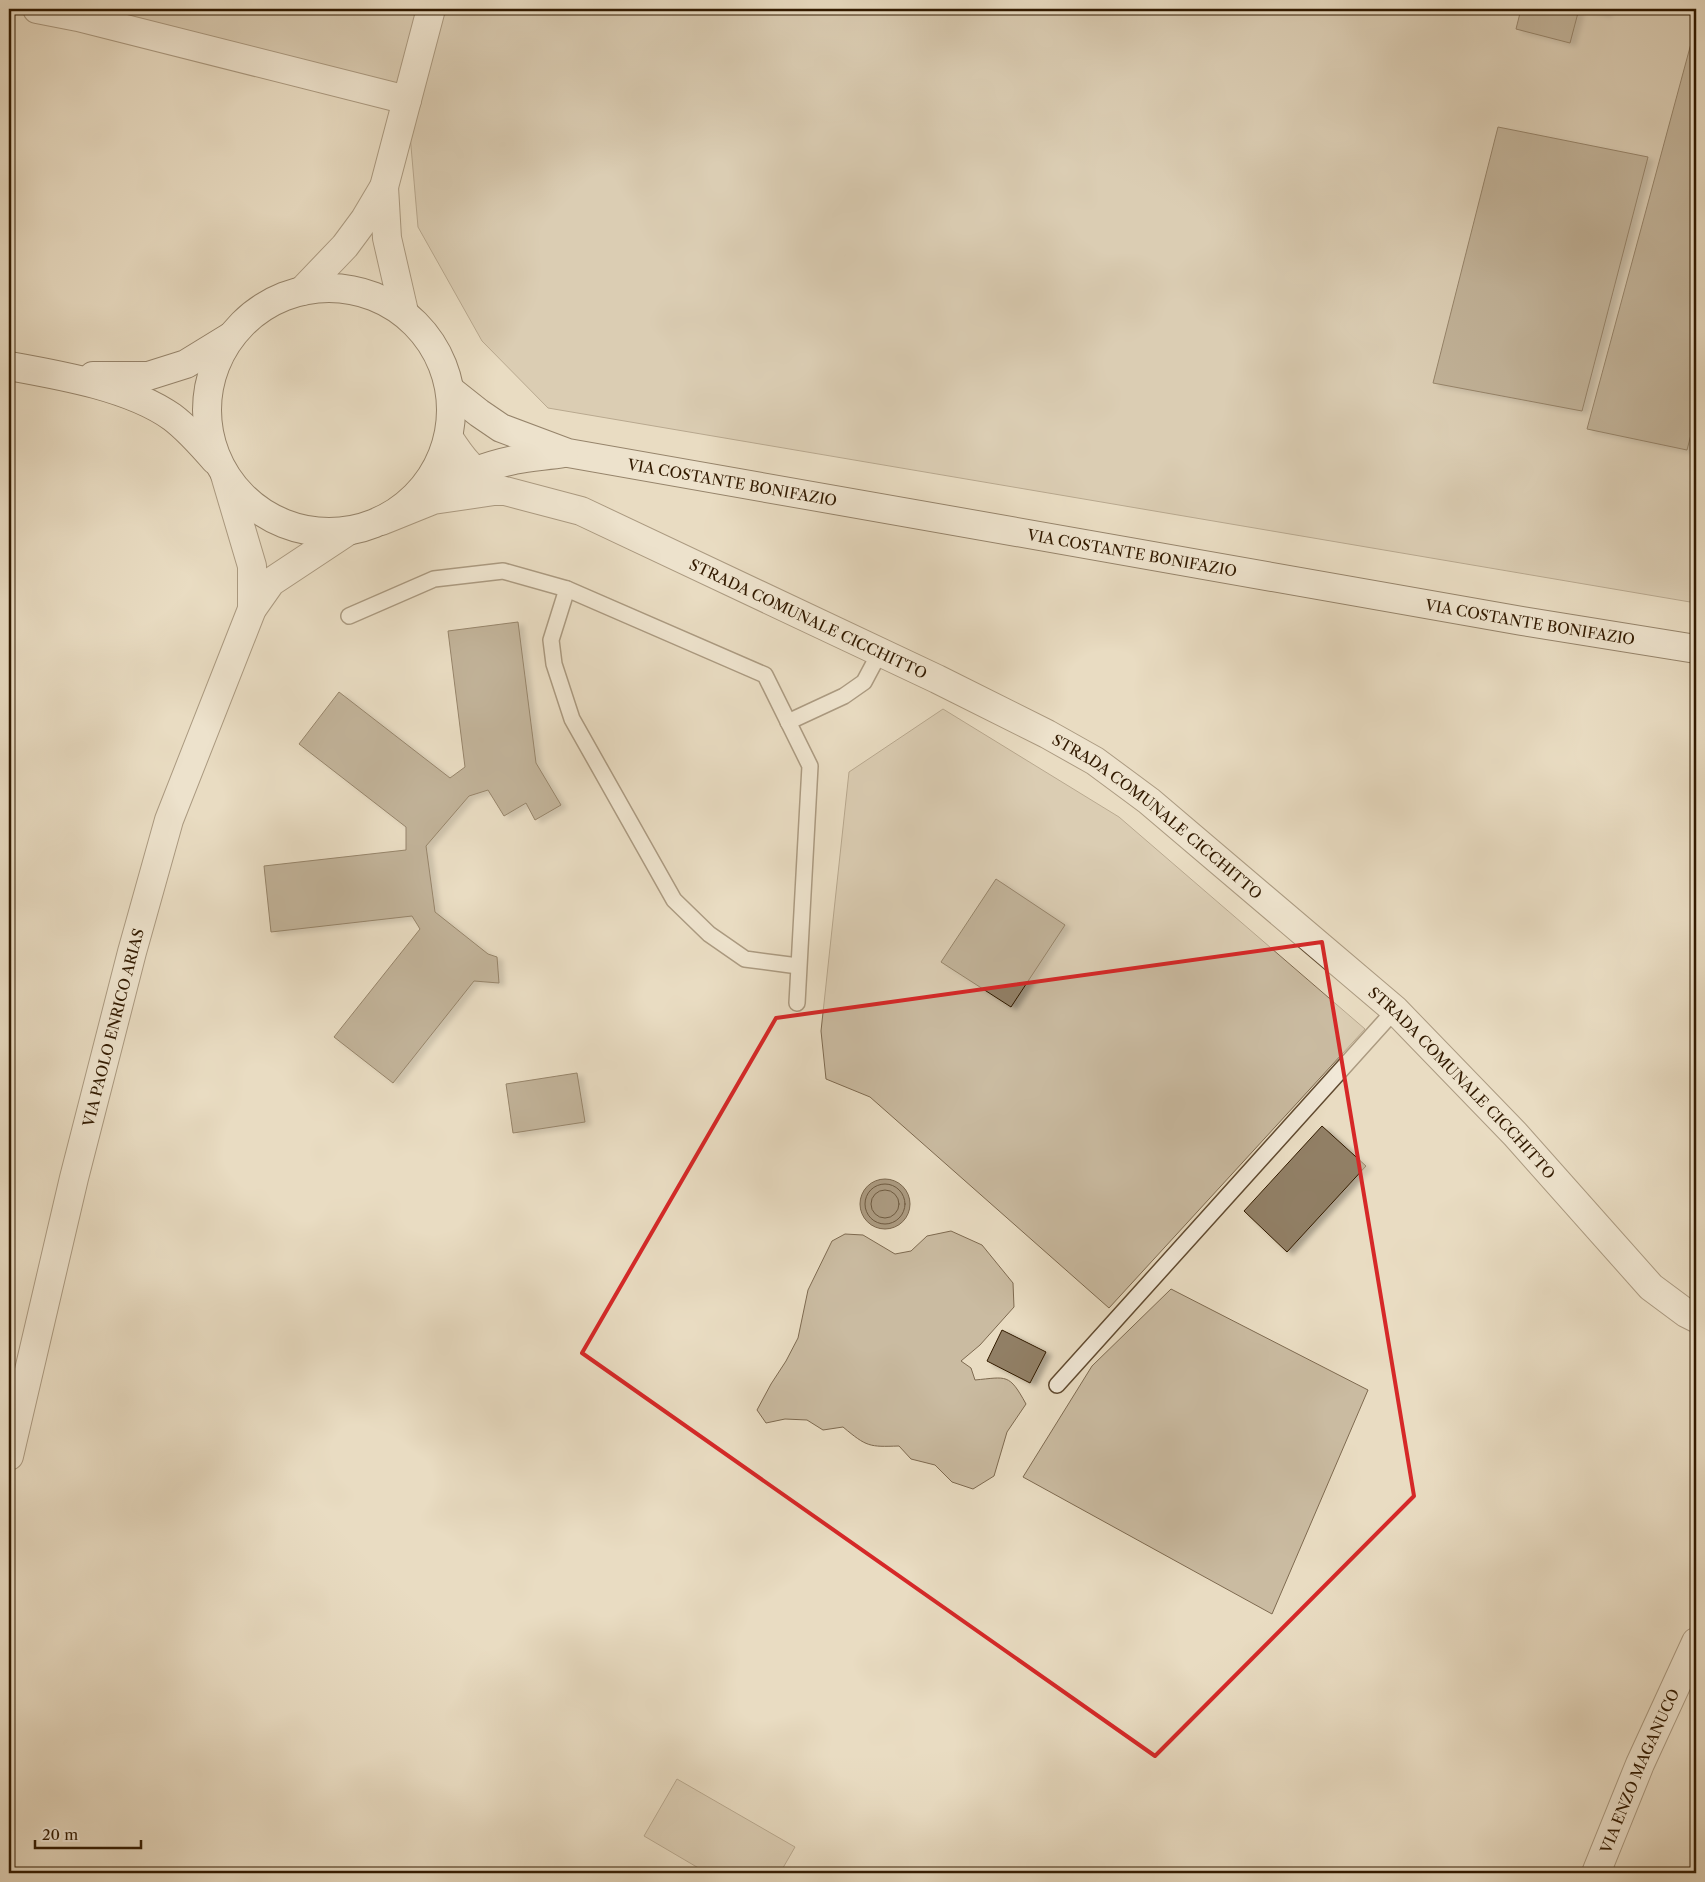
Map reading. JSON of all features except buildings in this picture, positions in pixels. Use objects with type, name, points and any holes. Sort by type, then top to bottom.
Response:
[{"type":"street","points":[[37,9],[78,16],[407,100]]},
{"type":"street","points":[[302,291],[345,246],[365,219],[384,188],[431,9]]},
{"type":"street","points":[[384,188],[387,238],[404,312]]},
{"type":"street","points":[[252,609],[252,566],[222,469],[210,438],[206,411],[209,384],[218,359],[232,336],[251,316],[275,300],[302,291],[338,288],[373,295],[404,312],[434,347],[450,390],[452,420],[450,438],[432,476],[410,502]]},
{"type":"street","points":[[69,376],[148,376],[186,364],[232,336]]},
{"type":"street","points":[[9,366],[69,376],[136,398],[172,417],[194,437],[222,469],[235,489],[258,510],[286,525],[317,532],[348,531],[381,521],[433,500],[501,490]]},
{"type":"street","points":[[450,390],[501,428],[568,453]]},
{"type":"street","points":[[450,438],[460,455],[474,471],[501,490]]},
{"type":"street","points":[[381,521],[442,484],[474,471],[515,460],[568,453]]},
{"type":"street","name":"VIA COSTANTE BONIFAZIO","points":[[568,453],[1522,621],[1696,649]]},
{"type":"street","name":"STRADA COMUNALE CICCHITTO","points":[[501,490],[582,511],[880,652],[1039,730],[1095,761],[1150,801],[1395,1010],[1515,1134],[1651,1286],[1686,1313],[1696,1318]]},
{"type":"street","points":[[252,609],[271,582],[348,531]]},
{"type":"street","name":"VIA PAOLO ENRICO ARIAS","points":[[9,1456],[74,1178],[132,952],[169,820],[252,609]]},
{"type":"street","name":"VIA ENZO MAGANUCO","points":[[1596,1873],[1640,1764],[1696,1642]]},
{"type":"lane","points":[[348,616],[434,580],[503,571],[568,589],[765,675],[810,766],[797,1003]]},
{"type":"lane","points":[[568,589],[551,640],[554,664],[572,719],[674,900],[709,934],[745,960],[798,966]]},
{"type":"lane","points":[[788,722],[844,696],[864,682],[880,652]]},
{"type":"lane","points":[[1057,1385],[1395,1010]]},
{"type":"highlighted area","points":[[1322,942],[1414,1496],[1155,1756],[582,1353],[776,1018]]},
{"type":"shaded area","points":[[9,9],[1696,9],[1696,603],[548,408],[482,341],[418,227],[407,100]]},
{"type":"shaded area","points":[[943,709],[1119,817],[1365,1029],[1109,1308],[870,1097],[826,1079],[821,1031],[849,772]]},
{"type":"shaded area","points":[[951,1231],[982,1245],[1013,1283],[1014,1307],[980,1345],[961,1361],[971,1368],[975,1380],[1001,1378],[1011,1382],[1026,1404],[1007,1432],[994,1476],[973,1489],[952,1482],[935,1465],[911,1459],[899,1446],[874,1446],[858,1439],[843,1427],[823,1430],[807,1420],[785,1419],[766,1423],[757,1410],[798,1338],[808,1290],[832,1241],[845,1234],[863,1235],[895,1254],[911,1251],[927,1236]]},
{"type":"shaded area","points":[[1171,1289],[1368,1390],[1272,1614],[1023,1477],[1092,1366]]},
{"type":"shaded area","points":[[677,1779],[795,1847],[780,1873],[707,1873],[644,1836]]},
{"type":"water","points":[[890,1179],[903,1186],[909,1194],[909,1214],[903,1222],[895,1228],[880,1229],[867,1222],[861,1214],[860,1199],[867,1186],[875,1180]]}]
